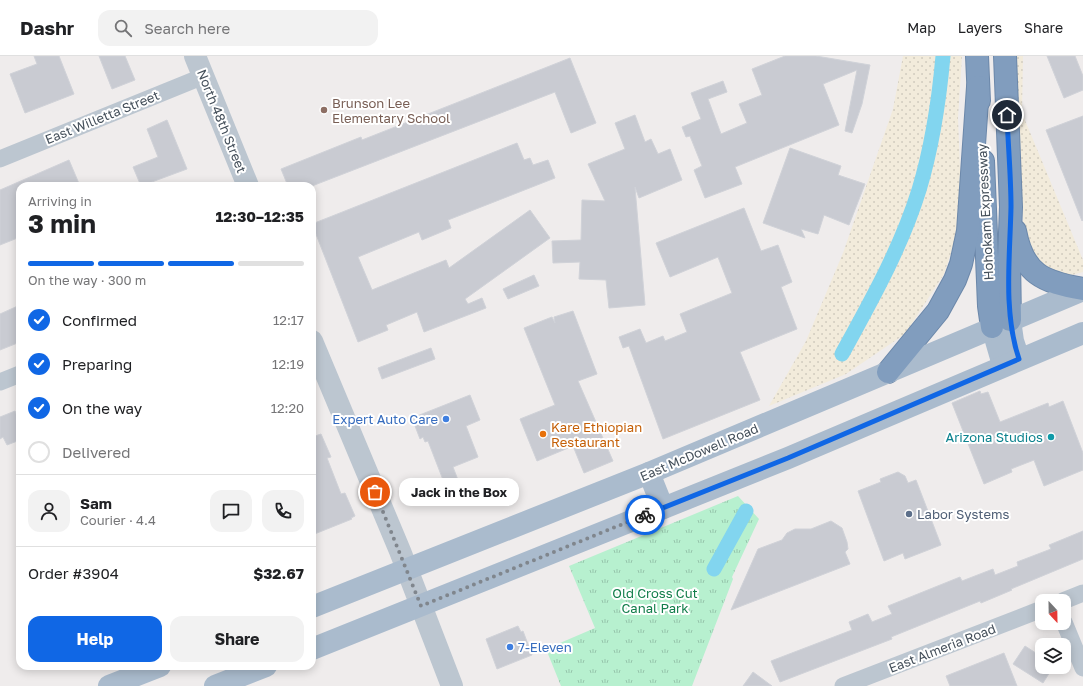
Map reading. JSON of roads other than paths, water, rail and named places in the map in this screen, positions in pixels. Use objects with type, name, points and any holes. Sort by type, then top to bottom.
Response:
[{"type":"highway","name":"Hohokam Expressway","points":[[977,56],[985,188],[989,306],[1001,323]]},
{"type":"highway","name":"Hohokam Expressway","points":[[1001,323],[1009,258],[1011,206],[1005,56]]},
{"type":"highway","points":[[888,372],[938,311],[955,280],[968,231],[978,87]]},
{"type":"highway","points":[[1011,206],[1018,244],[1031,268],[1040,277],[1054,284],[1083,290]]},
{"type":"main road","name":"East McDowell Road","points":[[316,605],[648,473],[1001,323],[1083,290]]},
{"type":"main road","name":"Hohokam Expressway","points":[[1001,323],[1011,362]]},
{"type":"main road","points":[[316,646],[421,606],[795,455],[1011,362],[1083,333]]},
{"type":"main road","points":[[648,473],[663,508]]},
{"type":"main road","points":[[109,686],[142,680],[155,670]]},
{"type":"main road","points":[[215,686],[256,670]]},
{"type":"street","name":"North 48th Street","points":[[195,56],[246,182]]},
{"type":"street","name":"East Willetta Street","points":[[0,159],[204,76]]},
{"type":"street","points":[[316,352],[407,569],[452,686]]},
{"type":"street","points":[[0,382],[16,376]]},
{"type":"street","points":[[1071,598],[1083,593]]},
{"type":"street","name":"East Almeria Road","points":[[843,686],[1035,612]]},
{"type":"street","points":[[1067,630],[1083,668]]},
{"type":"waterway","points":[[842,354],[885,274],[912,212],[924,174],[931,141],[943,56]]},
{"type":"waterway","points":[[714,569],[746,511]]},
{"type":"place","name":"Brunson Lee Elementary School","points":[[324,110]]},
{"type":"place","name":"Expert Auto Care","points":[[446,419]]},
{"type":"place","name":"Kare Ethiopian Restaurant","points":[[543,434]]},
{"type":"place","name":"Arizona Studios","points":[[1051,437]]},
{"type":"place","name":"Jack in the Box","points":[[375,492]]},
{"type":"place","name":"Labor Systems","points":[[909,514]]},
{"type":"place","name":"7-Eleven","points":[[510,647]]},
{"type":"park label","name":"Old Cross Cut Canal Park","points":[[655,600]]}]
